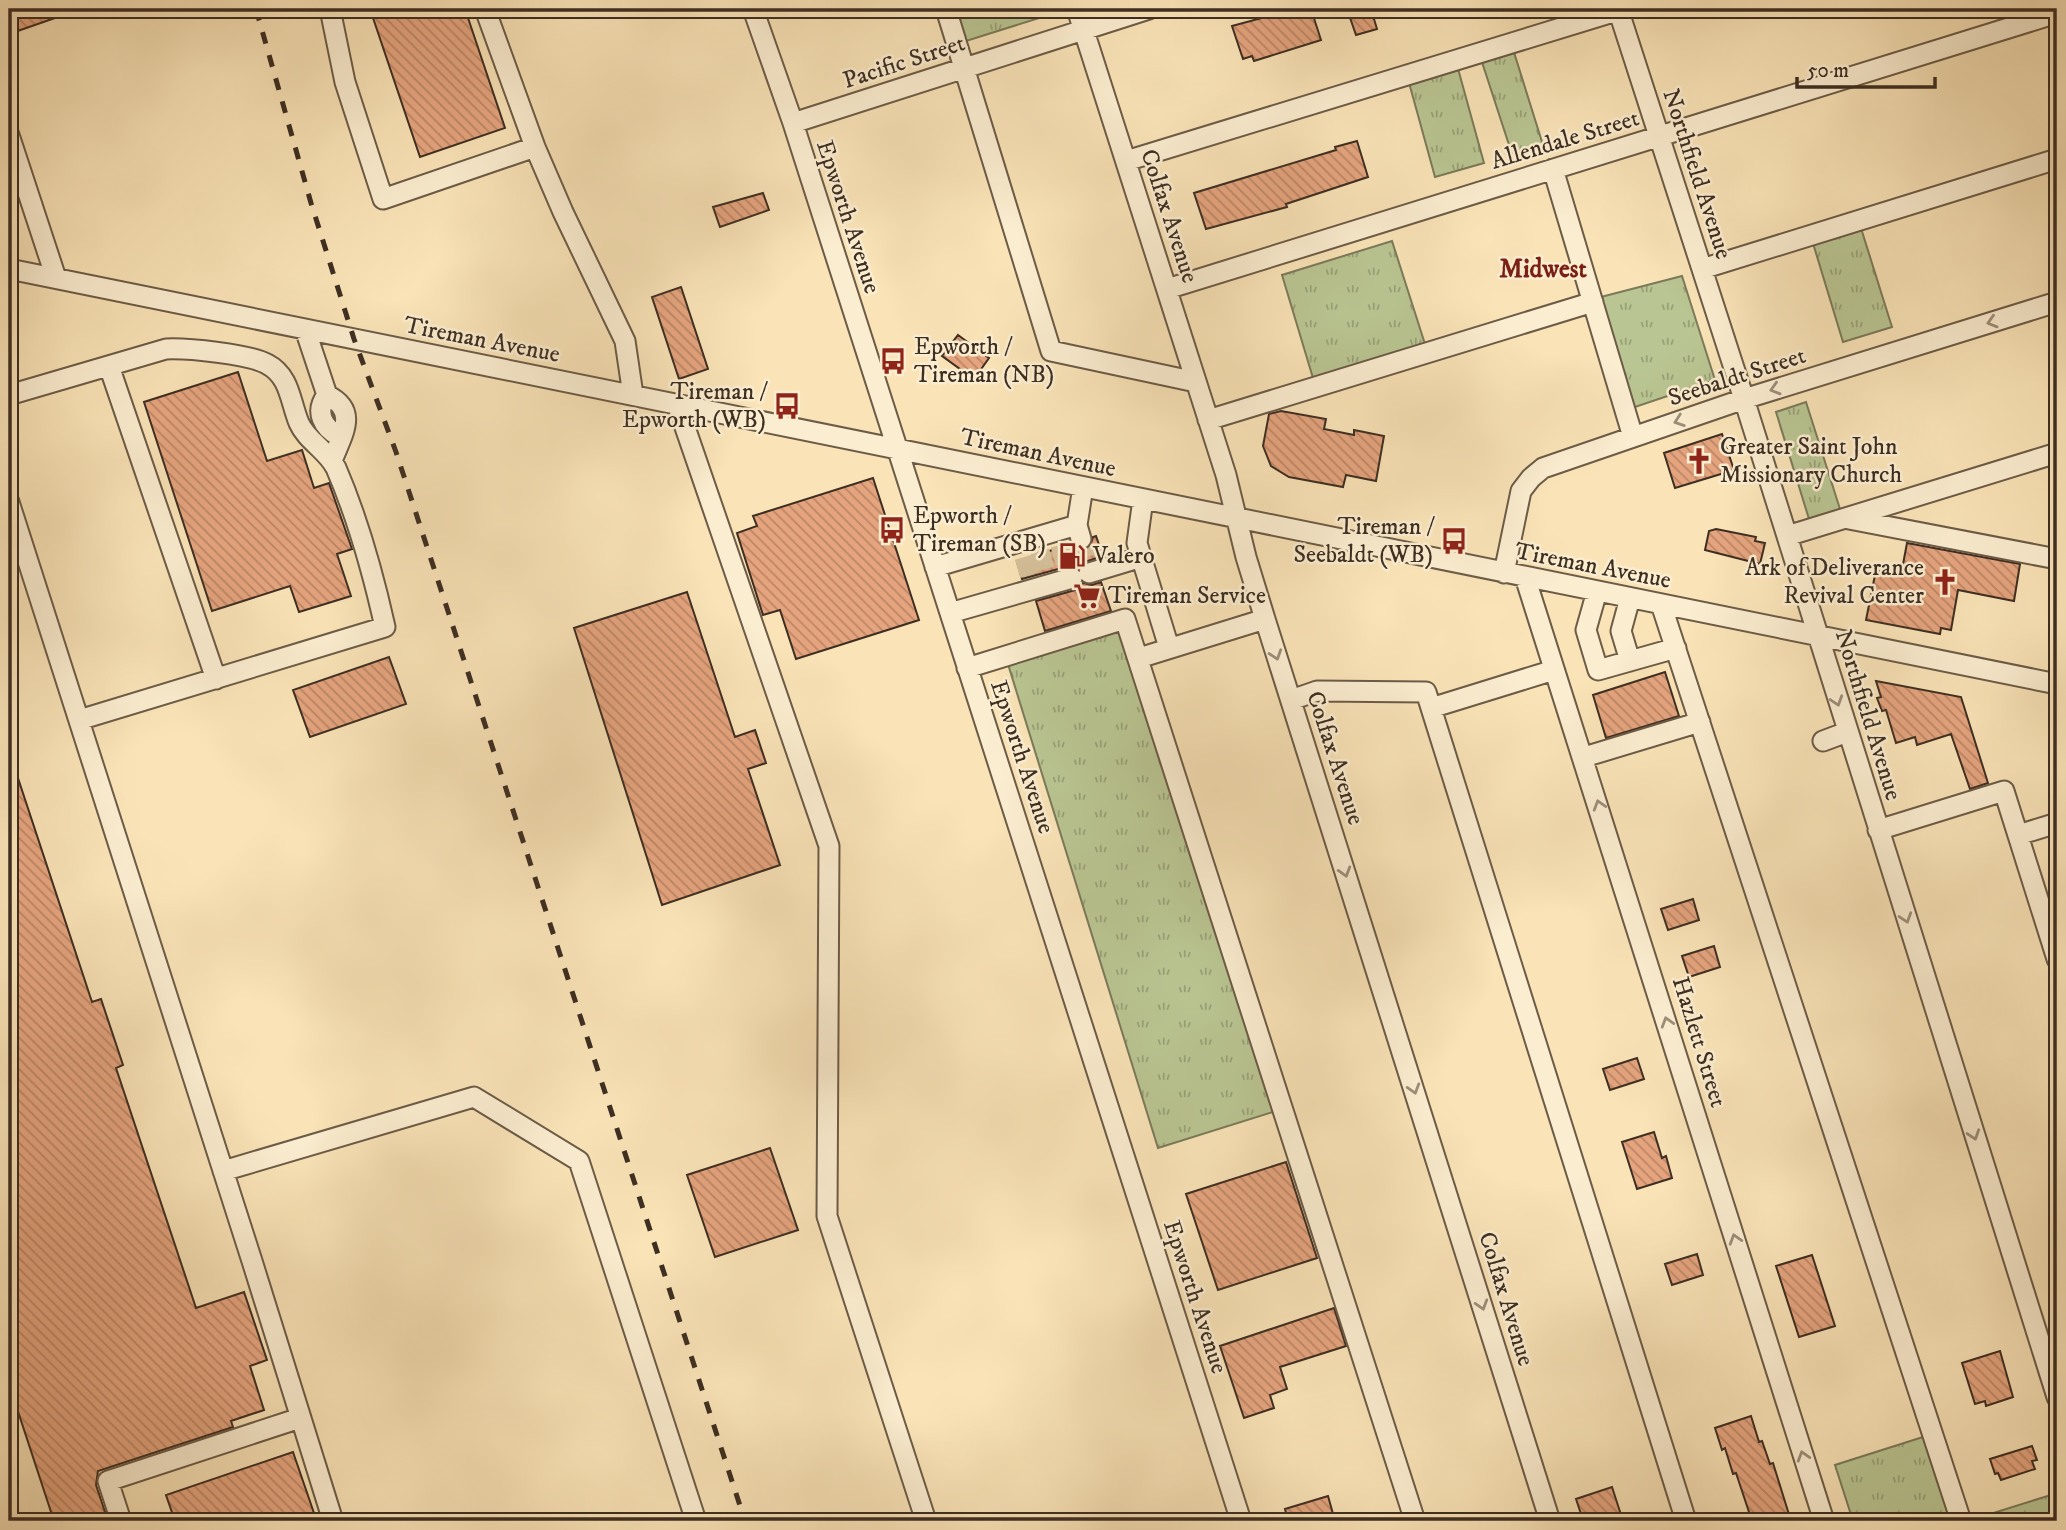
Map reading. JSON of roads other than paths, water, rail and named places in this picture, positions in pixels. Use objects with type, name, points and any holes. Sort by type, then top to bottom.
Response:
[{"type":"street","points":[[330,9],[345,82],[383,199],[535,146]]},
{"type":"street","points":[[485,9],[535,146],[563,212],[625,341],[633,395]]},
{"type":"street","name":"Epworth Avenue","points":[[753,9],[793,123],[1241,1521]]},
{"type":"street","points":[[946,9],[1051,351],[1196,382]]},
{"type":"street","name":"Colfax Avenue","points":[[1077,9],[1209,420],[1265,619],[1550,1521]]},
{"type":"street","name":"Pacific Street","points":[[793,123],[1149,9]]},
{"type":"street","points":[[1126,161],[1620,9]]},
{"type":"street","name":"Northfield Avenue","points":[[1620,9],[2057,1397]]},
{"type":"street","name":"Allendale Street","points":[[1167,289],[2057,13]]},
{"type":"street","points":[[9,135],[56,278]]},
{"type":"street","points":[[1702,269],[2057,159]]},
{"type":"street","points":[[1553,169],[1633,437]]},
{"type":"street","name":"Tireman Avenue","points":[[9,269],[2057,684]]},
{"type":"street","points":[[1209,420],[1593,302]]},
{"type":"street","name":"Seebaldt Street","points":[[1504,573],[1521,491],[1543,468],[1744,399],[2057,302]]},
{"type":"street","points":[[305,329],[327,395],[322,401],[320,412],[329,431],[340,437],[332,461]]},
{"type":"street","points":[[9,396],[166,349],[186,348],[265,362],[276,370],[286,383],[300,424],[311,440],[332,461],[363,543],[385,627],[79,720]]},
{"type":"street","points":[[109,366],[216,679]]},
{"type":"street","points":[[677,404],[829,846],[827,1216],[926,1521]]},
{"type":"street","points":[[1787,536],[2057,453]]},
{"type":"street","points":[[935,567],[1030,547],[1079,532],[1083,487]]},
{"type":"street","points":[[1143,499],[1138,543],[1167,641]]},
{"type":"street","points":[[9,502],[333,1521]]},
{"type":"street","points":[[1845,518],[2057,559]]},
{"type":"street","points":[[950,613],[1040,581],[1142,557]]},
{"type":"street","name":"Hazlett Street","points":[[1525,577],[1824,1521]]},
{"type":"street","points":[[1597,591],[1586,630],[1598,670],[1675,648]]},
{"type":"street","points":[[1630,598],[1621,631],[1630,661]]},
{"type":"street","points":[[1661,604],[1961,1521]]},
{"type":"street","points":[[967,668],[1125,619],[1415,1521]]},
{"type":"street","points":[[1139,658],[1265,619]]},
{"type":"street","points":[[1432,708],[1554,670]]},
{"type":"street","points":[[1291,700],[1317,691],[1426,692],[1686,1521]]},
{"type":"street","points":[[1584,757],[1700,722]]},
{"type":"street","points":[[1823,741],[1847,732]]},
{"type":"street","points":[[1878,830],[2004,791],[2057,959]]},
{"type":"street","points":[[2018,835],[2057,823]]},
{"type":"street","points":[[223,1171],[474,1097],[579,1161],[696,1521]]},
{"type":"street","points":[[121,1521],[108,1481],[300,1418]]},
{"type":"tunnel","points":[[1081,539],[1088,560]]},
{"type":"tunnel","points":[[1060,545],[1066,567]]},
{"type":"tunnel","points":[[1040,551],[1046,573]]},
{"type":"tunnel","points":[[1024,557],[1030,577]]},
{"type":"railway","points":[[256,9],[311,203],[354,339],[396,452],[745,1521]]},
{"type":"place","name":"Epworth / Tireman (NB)","points":[[893,361]]},
{"type":"place","name":"Tireman / Epworth (WB)","points":[[787,406]]},
{"type":"place","name":"Greater Saint John Missionary Church","points":[[1699,461]]},
{"type":"place","name":"Epworth / Tireman (SB)","points":[[892,530]]},
{"type":"place","name":"Tireman / Seebaldt (WB)","points":[[1454,541]]},
{"type":"place","name":"Valero","points":[[1072,556]]},
{"type":"place","name":"Ark of Deliverance Revival Center","points":[[1945,582]]},
{"type":"place","name":"Tireman Service","points":[[1087,596]]},
{"type":"district","name":"Midwest","points":[[1543,269]]}]
